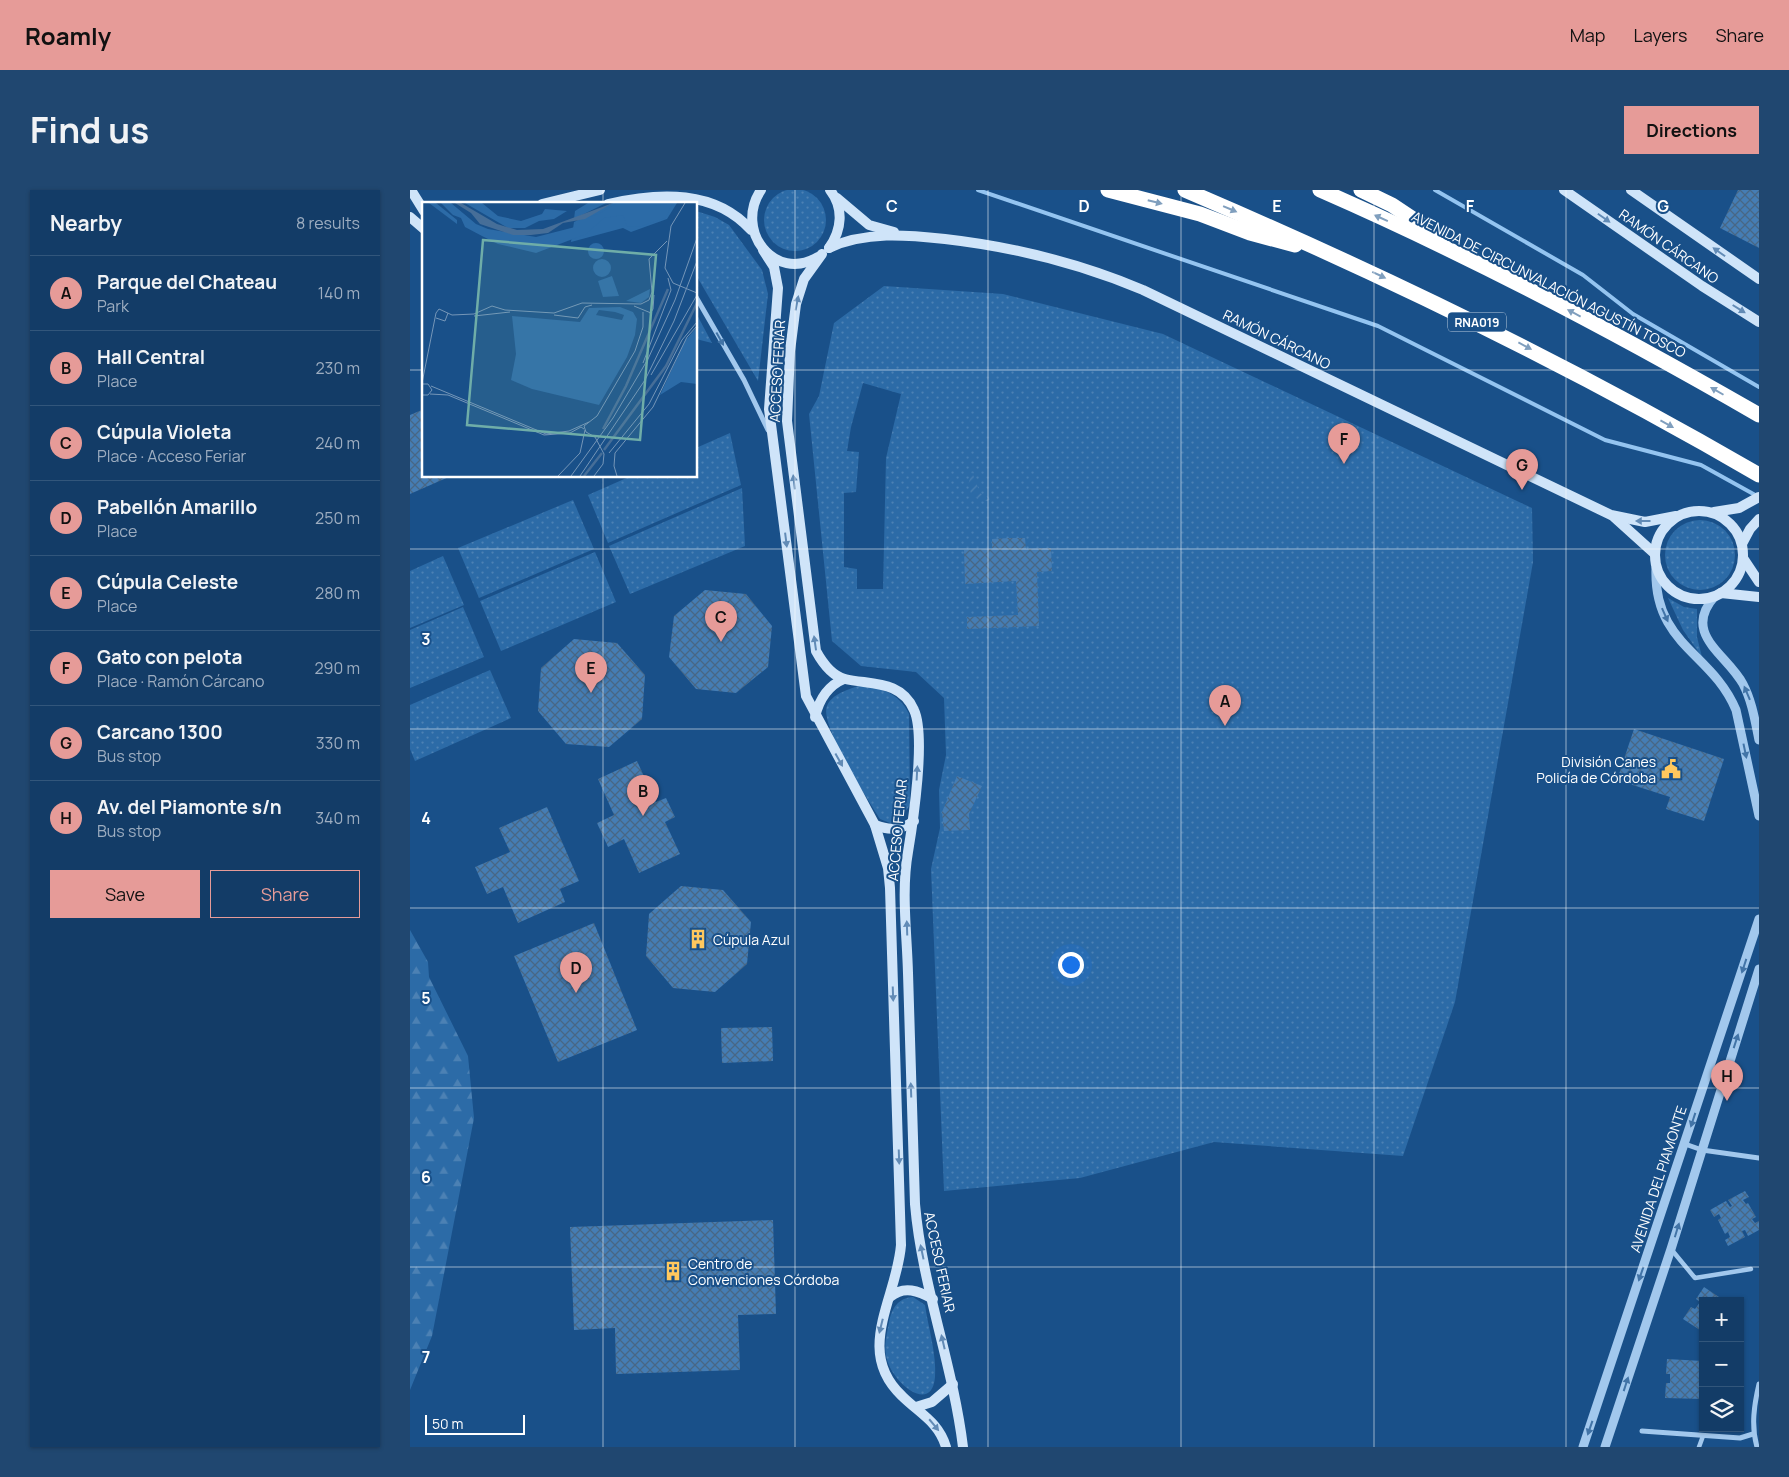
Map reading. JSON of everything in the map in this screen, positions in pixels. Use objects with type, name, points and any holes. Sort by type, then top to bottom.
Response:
[{"type":"highway","points":[[1108,190],[1200,214],[1250,233],[1340,257]]},
{"type":"highway","name":"RNA019","points":[[1185,190],[1340,257],[1513,340],[1617,395],[1759,475]]},
{"type":"highway","name":"AVENIDA DE CIRCUNVALACIÓN AGUSTÍN TOSCO","points":[[1320,190],[1407,229],[1626,340],[1759,415]]},
{"type":"highway","points":[[1361,190],[1392,205],[1492,272]]},
{"type":"main road","points":[[411,190],[422,208]]},
{"type":"main road","points":[[550,202],[600,190]]},
{"type":"main road","points":[[753,232],[752,210],[761,190]]},
{"type":"main road","name":"RAMÓN CÁRCANO","points":[[1564,190],[1695,281],[1759,322]]},
{"type":"main road","name":"RAMÓN CÁRCANO","points":[[1631,190],[1759,280]]},
{"type":"main road","name":"ACCESO FERIAR","points":[[831,191],[838,205],[840,220],[835,240],[804,279],[796,304],[790,351],[787,421],[816,651],[828,668],[844,679],[882,683],[902,695],[913,707],[917,726],[918,749],[914,821],[905,876],[914,1188],[920,1239],[953,1384],[963,1447]]},
{"type":"main road","name":"RAMÓN CÁRCANO","points":[[831,191],[853,214],[869,225],[915,236],[1022,250],[1075,264],[1117,279],[1611,515],[1645,522],[1676,516]]},
{"type":"main road","points":[[638,201],[670,192],[700,195],[737,213],[753,232]]},
{"type":"main road","points":[[410,217],[422,227]]},
{"type":"main road","name":"ACCESO FERIAR","points":[[753,232],[774,267],[778,288],[769,385],[769,408],[806,696],[815,717],[875,825],[888,868],[901,1246],[898,1271],[879,1337],[881,1365],[897,1392],[916,1407],[938,1429],[946,1447]]},
{"type":"main road","name":"RAMÓN CÁRCANO","points":[[763,250],[782,261],[792,263],[813,260],[826,251],[862,237],[915,236]]},
{"type":"main road","points":[[1711,512],[1731,524],[1742,544],[1743,558],[1736,580],[1718,594],[1703,599],[1679,595],[1669,588],[1656,568],[1654,554],[1660,532],[1676,516],[1693,511],[1728,512],[1759,497]]},
{"type":"main road","name":"RAMÓN CÁRCANO","points":[[1611,515],[1654,554]]},
{"type":"main road","points":[[1742,544],[1750,529],[1759,519]]},
{"type":"main road","points":[[1743,558],[1759,582]]},
{"type":"main road","points":[[1718,594],[1759,597]]},
{"type":"main road","points":[[815,717],[818,705],[828,690],[844,679]]},
{"type":"main road","points":[[875,825],[889,830],[897,830],[914,821]]},
{"type":"main road","points":[[890,1297],[900,1291],[908,1290],[933,1300]]},
{"type":"main road","points":[[916,1407],[932,1402],[953,1384]]},
{"type":"street","points":[[698,300],[744,380],[773,440]]},
{"type":"street","points":[[1656,568],[1659,598],[1671,628],[1679,641],[1723,685],[1736,710],[1759,816]]},
{"type":"street","points":[[1718,594],[1708,605],[1704,615],[1706,636],[1712,647],[1742,682],[1753,709],[1759,740]]},
{"type":"street","name":"AVENIDA DEL PIAMONTE","points":[[1583,1447],[1759,920]]},
{"type":"street","points":[[1605,1447],[1671,1249],[1759,969]]},
{"type":"street","points":[[1685,1144],[1702,1150],[1759,1158]]},
{"type":"street","points":[[1671,1249],[1695,1278],[1751,1268]]},
{"type":"street","points":[[1757,1447],[1753,1434],[1754,1412],[1759,1384]]},
{"type":"street","points":[[1642,1431],[1740,1438],[1753,1434]]},
{"type":"street","points":[[1699,1447],[1702,1436]]},
{"type":"green space","points":[[789,189],[801,189],[817,198],[824,208],[826,220],[824,232],[817,242],[801,251],[789,251],[778,246],[769,237],[764,226],[764,214],[769,203],[778,194]]},
{"type":"green space","points":[[698,212],[715,217],[729,225],[762,270],[768,294],[758,381],[698,278]]},
{"type":"green space","points":[[884,286],[1003,294],[1163,334],[1532,508],[1533,562],[1455,1002],[1403,1156],[1214,1142],[1080,1178],[944,1191],[931,869],[940,828],[939,790],[946,755],[944,698],[916,672],[861,666],[832,641],[809,414],[819,396],[834,323]],"holes":[[[863,383],[901,394],[886,458],[883,589],[857,589],[857,569],[844,567],[844,493],[856,492],[859,452],[847,451],[851,427]]]},
{"type":"green space","points":[[698,317],[712,343],[698,340]]},
{"type":"green space","points":[[730,433],[741,485],[608,543],[588,495],[626,478],[698,478],[698,447]]},
{"type":"green space","points":[[972,472],[980,493],[993,501],[983,501],[972,496],[968,485]]},
{"type":"green space","points":[[742,488],[745,546],[630,594],[609,546]]},
{"type":"green space","points":[[573,500],[594,549],[479,598],[458,548]]},
{"type":"green space","points":[[1700,520],[1719,526],[1729,536],[1735,555],[1729,574],[1719,584],[1700,590],[1681,584],[1671,574],[1665,555],[1671,536],[1681,526]]},
{"type":"green space","points":[[595,552],[616,602],[501,651],[480,601]]},
{"type":"green space","points":[[443,556],[464,605],[410,628],[410,571]]},
{"type":"green space","points":[[1668,598],[1684,607],[1697,609],[1697,637],[1702,657],[1683,630]]},
{"type":"green space","points":[[463,607],[484,657],[410,688],[410,630]]},
{"type":"green space","points":[[490,670],[511,718],[415,761],[410,749],[410,705]]},
{"type":"green space","points":[[858,686],[888,692],[900,701],[909,714],[910,805],[899,821],[890,823],[880,819],[846,762],[830,729],[826,715],[829,702],[840,693]]},
{"type":"green space","points":[[410,930],[428,962],[429,977],[468,1056],[474,1118],[432,1336],[410,1390]]},
{"type":"green space","points":[[913,1297],[925,1305],[934,1351],[935,1377],[932,1388],[927,1394],[911,1391],[903,1385],[889,1366],[886,1356],[886,1339],[892,1312],[903,1299]]},
{"type":"building","points":[[1738,190],[1759,190],[1759,248],[1720,228]]},
{"type":"building","points":[[422,410],[422,478],[446,478],[410,494],[410,415]]},
{"type":"building","points":[[1025,538],[1026,549],[1051,548],[1052,571],[1037,572],[1039,626],[967,629],[967,617],[1018,615],[1016,581],[965,584],[964,550],[992,549],[992,539]]},
{"type":"building","points":[[705,590],[746,594],[772,626],[768,667],[736,693],[696,689],[669,657],[674,616]]},
{"type":"building","points":[[574,639],[617,643],[645,675],[642,719],[609,747],[566,744],[538,711],[541,668]]},
{"type":"building","name":"División Canes Policía de Córdoba","points":[[1634,729],[1724,759],[1704,821],[1666,809],[1670,797],[1617,780]]},
{"type":"building","points":[[637,761],[656,802],[666,798],[675,817],[665,822],[680,854],[639,873],[624,839],[608,847],[597,823],[614,815],[598,779]]},
{"type":"building","points":[[957,776],[982,786],[969,814],[970,830],[944,831],[942,812]]},
{"type":"building","points":[[547,807],[579,881],[560,889],[565,902],[518,923],[503,887],[487,894],[475,867],[510,852],[499,828]]},
{"type":"building","name":"Cúpula Azul","points":[[681,886],[723,890],[751,922],[747,964],[715,992],[673,988],[646,956],[649,914]]},
{"type":"building","points":[[594,923],[637,1030],[558,1062],[514,956]]},
{"type":"building","points":[[772,1027],[773,1061],[722,1063],[721,1028]]},
{"type":"building","points":[[1745,1191],[1749,1197],[1743,1200],[1746,1204],[1748,1203],[1756,1217],[1752,1219],[1755,1223],[1759,1221],[1759,1230],[1748,1236],[1745,1230],[1742,1231],[1745,1237],[1728,1246],[1725,1240],[1730,1237],[1728,1232],[1725,1234],[1718,1220],[1721,1218],[1719,1214],[1714,1217],[1710,1210],[1726,1201],[1730,1207],[1732,1206],[1728,1200]]},
{"type":"building","name":"Centro de Convenciones Córdoba","points":[[773,1220],[776,1314],[738,1315],[740,1370],[616,1374],[615,1328],[574,1330],[570,1227]]},
{"type":"building","points":[[1704,1287],[1719,1297],[1699,1297],[1699,1301],[1696,1299]]},
{"type":"building","points":[[1699,1303],[1699,1329],[1683,1319],[1691,1307],[1695,1309]]},
{"type":"building","points":[[1667,1359],[1699,1361],[1699,1399],[1665,1398],[1666,1383],[1670,1383],[1670,1374],[1666,1374]]},
{"type":"waterway","points":[[978,190],[1378,326],[1605,440],[1701,465],[1757,496]]},
{"type":"waterway","points":[[1435,190],[1583,275],[1633,314],[1759,387]]},
{"type":"place","name":"Gato con pelota","points":[[1344,464]]},
{"type":"place","name":"Carcano 1300","points":[[1522,490]]},
{"type":"place","name":"Cúpula Violeta","points":[[721,642]]},
{"type":"place","name":"Cúpula Celeste","points":[[591,693]]},
{"type":"place","name":"Parque del Chateau","points":[[1225,726]]},
{"type":"place","name":"División Canes Policía de Córdoba","points":[[1671,769]]},
{"type":"place","name":"Hall Central","points":[[643,816]]},
{"type":"place","name":"Cúpula Azul","points":[[698,939]]},
{"type":"place","name":"Pabellón Amarillo","points":[[576,993]]},
{"type":"place","name":"Av. del Piamonte s/n","points":[[1727,1101]]},
{"type":"place","name":"Centro de Convenciones Córdoba","points":[[673,1271]]}]
